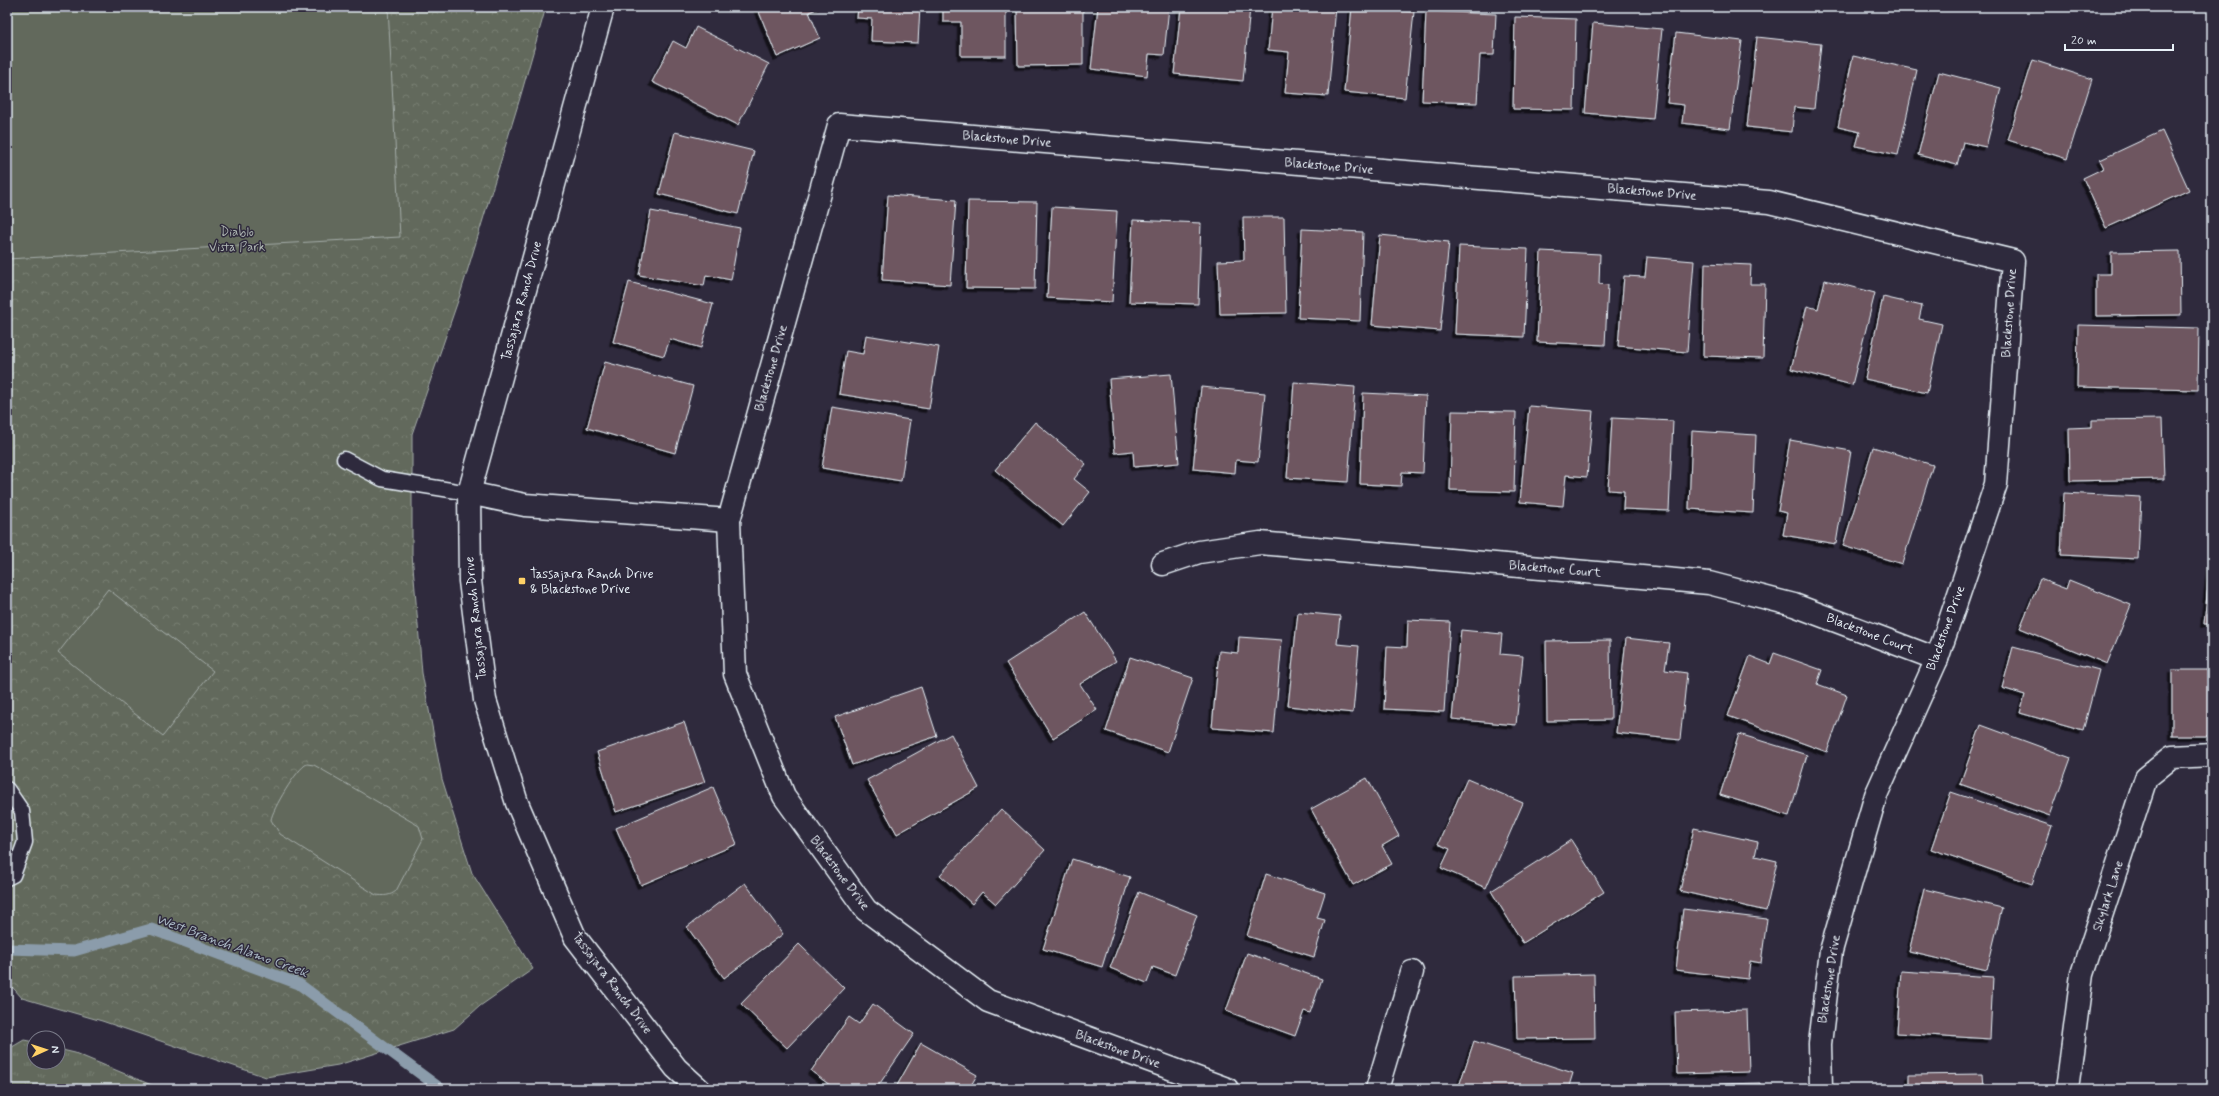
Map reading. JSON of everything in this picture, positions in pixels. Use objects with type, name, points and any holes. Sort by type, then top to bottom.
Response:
[{"type":"street","name":"Tassajara Ranch Drive","points":[[603,7],[469,493],[470,581],[485,700],[517,803],[575,937],[676,1068],[699,1089]]},
{"type":"street","name":"Blackstone Drive","points":[[1227,1089],[988,1001],[866,910],[784,796],[735,674],[729,520],[839,125],[1769,202],[2013,262],[1996,484],[1936,659],[1876,795],[1831,950],[1820,1044],[1821,1089]]},
{"type":"street","points":[[469,493],[525,505],[729,520]]},
{"type":"street","name":"Blackstone Court","points":[[1163,564],[1199,552],[1260,543],[1709,583],[1794,605],[1936,659]]},
{"type":"street","name":"Skylark Lane","points":[[2066,1089],[2082,974],[2146,778],[2172,757],[2212,755]]},
{"type":"street","points":[[1377,1089],[1412,972]]},
{"type":"lane","points":[[344,459],[382,479],[469,493]]},
{"type":"lane","points":[[7,789],[22,811],[25,842],[13,875],[7,878]]},
{"type":"green space","name":"Diablo Vista Park","points":[[7,7],[546,7],[460,295],[412,434],[412,554],[422,673],[442,779],[472,873],[533,969],[480,1006],[454,1029],[338,1065],[266,1077],[102,1021],[22,998],[7,981]]},
{"type":"green space","points":[[7,7],[388,7],[400,237],[7,259]]},
{"type":"green space","points":[[108,589],[213,671],[163,736],[58,653]]},
{"type":"green space","points":[[307,764],[314,765],[419,826],[423,839],[394,893],[382,896],[376,895],[280,834],[271,820],[272,815],[291,781]]},
{"type":"green space","points":[[24,1040],[26,1040],[26,1070],[66,1070],[66,1051],[75,1053],[161,1089],[7,1089],[7,1050]]},
{"type":"building","points":[[757,7],[822,7],[809,12],[820,38],[777,57]]},
{"type":"building","points":[[858,7],[920,7],[918,43],[871,41],[872,19],[857,18]]},
{"type":"building","points":[[943,7],[1006,7],[1006,56],[961,56],[961,22],[943,22]]},
{"type":"building","points":[[1017,7],[1083,7],[1083,65],[1018,66]]},
{"type":"building","points":[[1098,7],[1169,7],[1164,55],[1149,54],[1147,76],[1091,69]]},
{"type":"building","points":[[1181,7],[1250,7],[1243,81],[1174,74]]},
{"type":"building","points":[[1272,7],[1336,7],[1328,96],[1285,93],[1289,52],[1268,50]]},
{"type":"building","points":[[1352,7],[1414,12],[1405,98],[1344,92]]},
{"type":"building","points":[[1426,11],[1496,14],[1494,55],[1480,55],[1477,103],[1422,101]]},
{"type":"building","points":[[1515,17],[1576,19],[1574,110],[1513,109]]},
{"type":"building","points":[[1593,23],[1662,29],[1653,119],[1585,113]]},
{"type":"building","points":[[696,27],[769,64],[738,125],[652,82],[673,41],[686,48]]},
{"type":"building","points":[[1676,33],[1742,41],[1730,129],[1682,123],[1684,105],[1667,103]]},
{"type":"building","points":[[1757,37],[1821,44],[1814,109],[1794,107],[1792,132],[1747,127]]},
{"type":"building","points":[[1853,56],[1917,70],[1898,155],[1856,146],[1860,132],[1838,127]]},
{"type":"building","points":[[2033,60],[2092,79],[2067,159],[2008,140]]},
{"type":"building","points":[[1939,72],[2001,88],[1986,147],[1963,142],[1957,165],[1918,155]]},
{"type":"building","points":[[2162,131],[2189,190],[2106,228],[2083,178],[2104,168],[2100,160]]},
{"type":"building","points":[[675,132],[754,151],[738,214],[659,194]]},
{"type":"building","points":[[888,195],[956,200],[950,285],[882,280]]},
{"type":"building","points":[[968,201],[1037,202],[1035,289],[966,288]]},
{"type":"building","points":[[1052,207],[1117,211],[1112,302],[1047,298]]},
{"type":"building","points":[[651,211],[740,228],[731,280],[706,275],[704,286],[639,275]]},
{"type":"building","points":[[1243,217],[1284,217],[1286,313],[1220,314],[1218,261],[1244,260]]},
{"type":"building","points":[[1133,220],[1201,223],[1198,304],[1129,302]]},
{"type":"building","points":[[1302,229],[1363,232],[1360,321],[1298,318]]},
{"type":"building","points":[[1380,235],[1449,242],[1440,331],[1372,325]]},
{"type":"building","points":[[1459,246],[1528,249],[1524,337],[1455,334]]},
{"type":"building","points":[[1541,251],[1600,254],[1599,284],[1608,285],[1605,345],[1537,342]]},
{"type":"building","points":[[2180,251],[2181,315],[2096,316],[2096,274],[2111,274],[2111,252]]},
{"type":"building","points":[[1647,257],[1694,261],[1687,352],[1618,346],[1624,276],[1645,277]]},
{"type":"building","points":[[1705,263],[1751,265],[1750,284],[1765,284],[1763,358],[1703,356]]},
{"type":"building","points":[[1825,280],[1875,293],[1852,385],[1791,369],[1807,306],[1818,309]]},
{"type":"building","points":[[629,282],[713,304],[701,348],[670,339],[664,356],[613,342]]},
{"type":"building","points":[[1883,297],[1922,306],[1919,319],[1942,324],[1927,393],[1865,379]]},
{"type":"building","points":[[2078,325],[2199,328],[2198,390],[2077,387]]},
{"type":"building","points":[[866,335],[939,347],[929,409],[839,394],[846,351],[863,354]]},
{"type":"building","points":[[605,362],[693,386],[675,453],[587,428]]},
{"type":"building","points":[[1171,374],[1179,463],[1134,467],[1133,451],[1115,453],[1109,379]]},
{"type":"building","points":[[1294,382],[1355,387],[1348,482],[1287,478]]},
{"type":"building","points":[[1201,387],[1265,393],[1258,462],[1236,460],[1235,473],[1193,469]]},
{"type":"building","points":[[1363,393],[1426,396],[1423,473],[1402,472],[1401,486],[1360,484]]},
{"type":"building","points":[[1529,406],[1593,411],[1587,477],[1566,475],[1563,506],[1520,502]]},
{"type":"building","points":[[832,407],[910,420],[901,481],[822,468]]},
{"type":"building","points":[[1452,411],[1516,412],[1514,492],[1450,490]]},
{"type":"building","points":[[1612,418],[1673,421],[1669,511],[1623,509],[1624,491],[1608,490]]},
{"type":"building","points":[[2162,419],[2164,479],[2070,481],[2069,428],[2092,427],[2092,420]]},
{"type":"building","points":[[1035,422],[1086,464],[1074,479],[1090,492],[1063,526],[995,470]]},
{"type":"building","points":[[1692,431],[1756,435],[1753,513],[1689,509]]},
{"type":"building","points":[[1790,440],[1851,451],[1836,544],[1783,535],[1787,513],[1778,511]]},
{"type":"building","points":[[1873,447],[1933,465],[1902,564],[1843,546]]},
{"type":"building","points":[[2064,493],[2141,497],[2138,559],[2061,555]]},
{"type":"building","points":[[2211,557],[2212,624],[2204,624]]},
{"type":"building","points":[[2040,579],[2066,589],[2069,580],[2131,605],[2107,664],[2020,628]]},
{"type":"building","points":[[1085,612],[1116,661],[1080,684],[1097,710],[1053,738],[1006,663]]},
{"type":"building","points":[[1298,612],[1340,616],[1337,644],[1359,646],[1353,713],[1288,706]]},
{"type":"building","points":[[1408,620],[1450,622],[1444,712],[1384,709],[1387,646],[1407,647]]},
{"type":"building","points":[[1461,630],[1502,634],[1500,654],[1523,656],[1516,725],[1452,719]]},
{"type":"building","points":[[1239,637],[1282,640],[1274,733],[1212,728],[1219,651],[1238,653]]},
{"type":"building","points":[[1626,638],[1669,643],[1665,670],[1687,673],[1680,740],[1616,733]]},
{"type":"building","points":[[1610,640],[1611,720],[1547,721],[1546,641]]},
{"type":"building","points":[[2013,647],[2099,670],[2083,731],[2020,713],[2025,695],[2002,688]]},
{"type":"building","points":[[1774,653],[1822,670],[1817,684],[1847,695],[1827,752],[1728,716],[1750,656],[1770,664]]},
{"type":"building","points":[[1130,657],[1193,678],[1168,752],[1106,731]]},
{"type":"building","points":[[2172,670],[2212,670],[2212,736],[2172,736]]},
{"type":"building","points":[[921,687],[937,736],[852,765],[835,717]]},
{"type":"building","points":[[684,722],[705,782],[616,812],[597,752]]},
{"type":"building","points":[[1981,725],[2071,758],[2050,816],[1960,784]]},
{"type":"building","points":[[951,734],[979,788],[897,834],[867,780]]},
{"type":"building","points":[[1739,734],[1807,755],[1789,816],[1720,795]]},
{"type":"building","points":[[1367,778],[1399,836],[1382,846],[1392,864],[1353,885],[1311,809]]},
{"type":"building","points":[[1467,779],[1523,803],[1486,888],[1441,868],[1450,849],[1438,844]]},
{"type":"building","points":[[713,787],[737,844],[641,885],[616,828]]},
{"type":"building","points":[[1951,792],[2052,826],[2032,884],[1931,849]]},
{"type":"building","points":[[1001,809],[1045,850],[996,904],[982,892],[972,904],[940,875]]},
{"type":"building","points":[[1694,828],[1758,842],[1755,856],[1777,861],[1766,911],[1680,891]]},
{"type":"building","points":[[1571,840],[1604,892],[1523,943],[1491,891]]},
{"type":"building","points":[[1072,859],[1130,877],[1102,967],[1043,949]]},
{"type":"building","points":[[1266,874],[1325,893],[1317,918],[1325,920],[1314,957],[1247,936]]},
{"type":"building","points":[[745,883],[783,934],[724,978],[687,927]]},
{"type":"building","points":[[1924,889],[2002,908],[1987,970],[1909,952]]},
{"type":"building","points":[[1139,892],[1197,915],[1175,975],[1153,967],[1147,983],[1110,968]]},
{"type":"building","points":[[1683,909],[1767,919],[1761,963],[1750,961],[1748,979],[1676,970]]},
{"type":"building","points":[[799,944],[844,988],[787,1048],[741,1004]]},
{"type":"building","points":[[1247,953],[1322,979],[1310,1013],[1304,1011],[1295,1036],[1226,1011]]},
{"type":"building","points":[[1901,971],[1993,977],[1990,1039],[1897,1033]]},
{"type":"building","points":[[1594,974],[1595,1038],[1517,1039],[1515,976]]},
{"type":"building","points":[[873,1004],[914,1034],[876,1089],[835,1089],[811,1071],[849,1017],[859,1024]]},
{"type":"building","points":[[1747,1010],[1749,1072],[1677,1074],[1675,1012]]},
{"type":"building","points":[[1474,1041],[1573,1073],[1568,1089],[1458,1089]]},
{"type":"building","points":[[921,1043],[977,1075],[969,1089],[895,1089]]},
{"type":"building","points":[[1983,1074],[1984,1089],[1909,1089],[1909,1075]]},
{"type":"building","points":[[1760,1083],[1760,1089],[1654,1089],[1654,1086]]},
{"type":"waterway","name":"West Branch Alamo Creek","points":[[7,949],[74,951],[151,929],[299,984],[441,1089]]},
{"type":"place","name":"Tassajara Ranch Drive & Blackstone Drive","points":[[522,581]]}]
